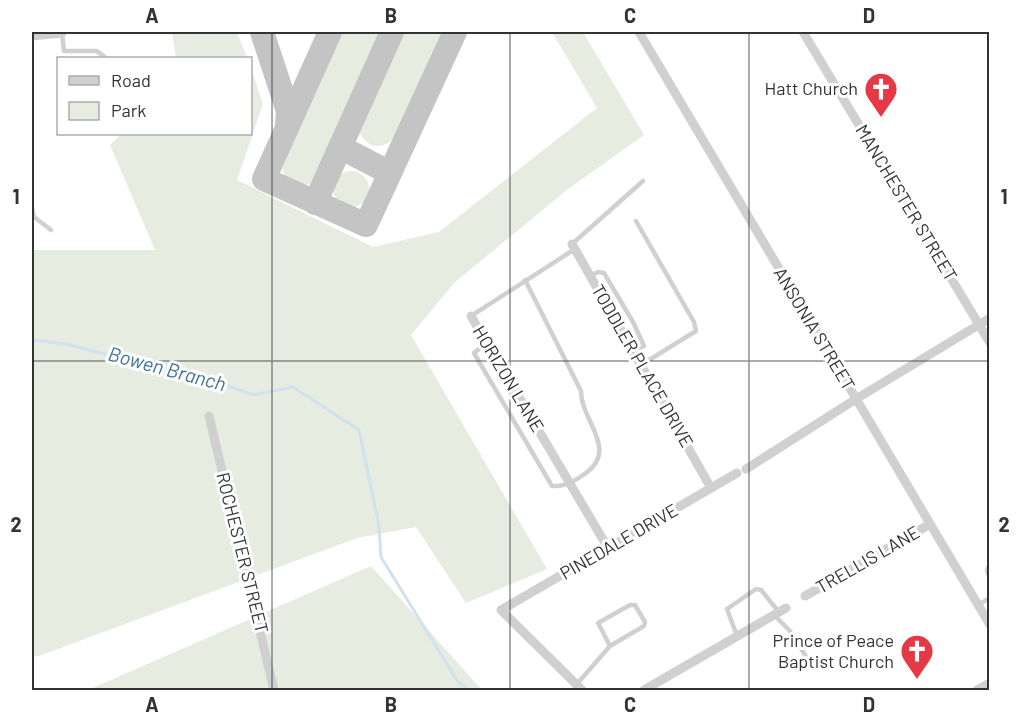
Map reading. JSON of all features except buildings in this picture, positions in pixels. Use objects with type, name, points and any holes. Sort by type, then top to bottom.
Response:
[{"type":"street","points":[[32,36],[63,32]]},
{"type":"street","name":"ANSONIA STREET","points":[[639,32],[990,626]]},
{"type":"street","name":"MANCHESTER STREET","points":[[803,32],[990,343]]},
{"type":"street","name":"TODDLER PLACE DRIVE","points":[[574,247],[711,489]]},
{"type":"street","name":"HORIZON LANE","points":[[471,316],[608,548]]},
{"type":"street","name":"PINEDALE DRIVE","points":[[579,688],[501,610],[742,471],[990,318]]},
{"type":"street","name":"ROCHESTER STREET","points":[[209,416],[274,690]]},
{"type":"street","name":"TRELLIS LANE","points":[[805,596],[930,524]]},
{"type":"street","points":[[644,690],[780,611]]},
{"type":"street","points":[[977,690],[990,683]]},
{"type":"lane","points":[[63,32],[63,51],[96,51],[104,57]]},
{"type":"lane","name":"HORIZON LANE","points":[[471,316],[574,247],[643,181]]},
{"type":"lane","points":[[32,208],[34,217],[51,230]]},
{"type":"lane","points":[[636,221],[694,322],[696,331],[641,365]]},
{"type":"lane","points":[[590,276],[598,272],[604,273],[633,322],[644,346],[633,352]]},
{"type":"lane","points":[[487,343],[474,353],[552,486],[570,483],[590,471],[600,457],[599,438],[581,402],[581,391],[577,382],[552,337],[525,280]]},
{"type":"lane","points":[[990,565],[987,570],[990,579]]},
{"type":"lane","points":[[737,636],[727,609],[756,589],[761,590],[780,611],[808,661]]},
{"type":"lane","points":[[978,605],[990,598]]},
{"type":"lane","points":[[579,688],[610,646],[645,624],[635,605],[630,605],[598,623],[610,646]]},
{"type":"green space","points":[[172,32],[237,32],[247,57],[176,57]]},
{"type":"green space","points":[[338,32],[386,32],[317,180],[301,186],[295,185],[286,178],[282,155]]},
{"type":"green space","points":[[403,32],[443,32],[393,140],[373,146],[362,137],[359,131]]},
{"type":"green space","points":[[552,32],[583,32],[644,135],[568,189],[454,283],[411,335],[547,569],[466,603],[416,527],[357,538],[36,657],[32,653],[32,250],[155,250],[110,145],[120,135],[252,135],[252,71],[263,104],[237,180],[373,247],[439,232],[597,108]]},
{"type":"green space","points":[[351,171],[364,176],[369,189],[364,202],[351,207],[338,202],[333,189],[338,176]]},
{"type":"green space","points":[[371,566],[482,690],[88,690]]},
{"type":"waterway","name":"Bowen Branch","points":[[32,340],[66,344],[147,365],[189,371],[253,395],[293,387],[359,430],[379,526],[381,557],[458,682],[469,690]]},
{"type":"taxiway","points":[[262,32],[288,111],[287,125]]},
{"type":"taxiway","points":[[330,32],[264,179],[366,225],[455,32]]},
{"type":"taxiway","points":[[315,203],[392,32]]},
{"type":"taxiway","points":[[340,147],[390,173]]},
{"type":"place","name":"Hatt Church","points":[[881,118]]},
{"type":"place","name":"Prince of Peace Baptist Church","points":[[917,680]]}]
